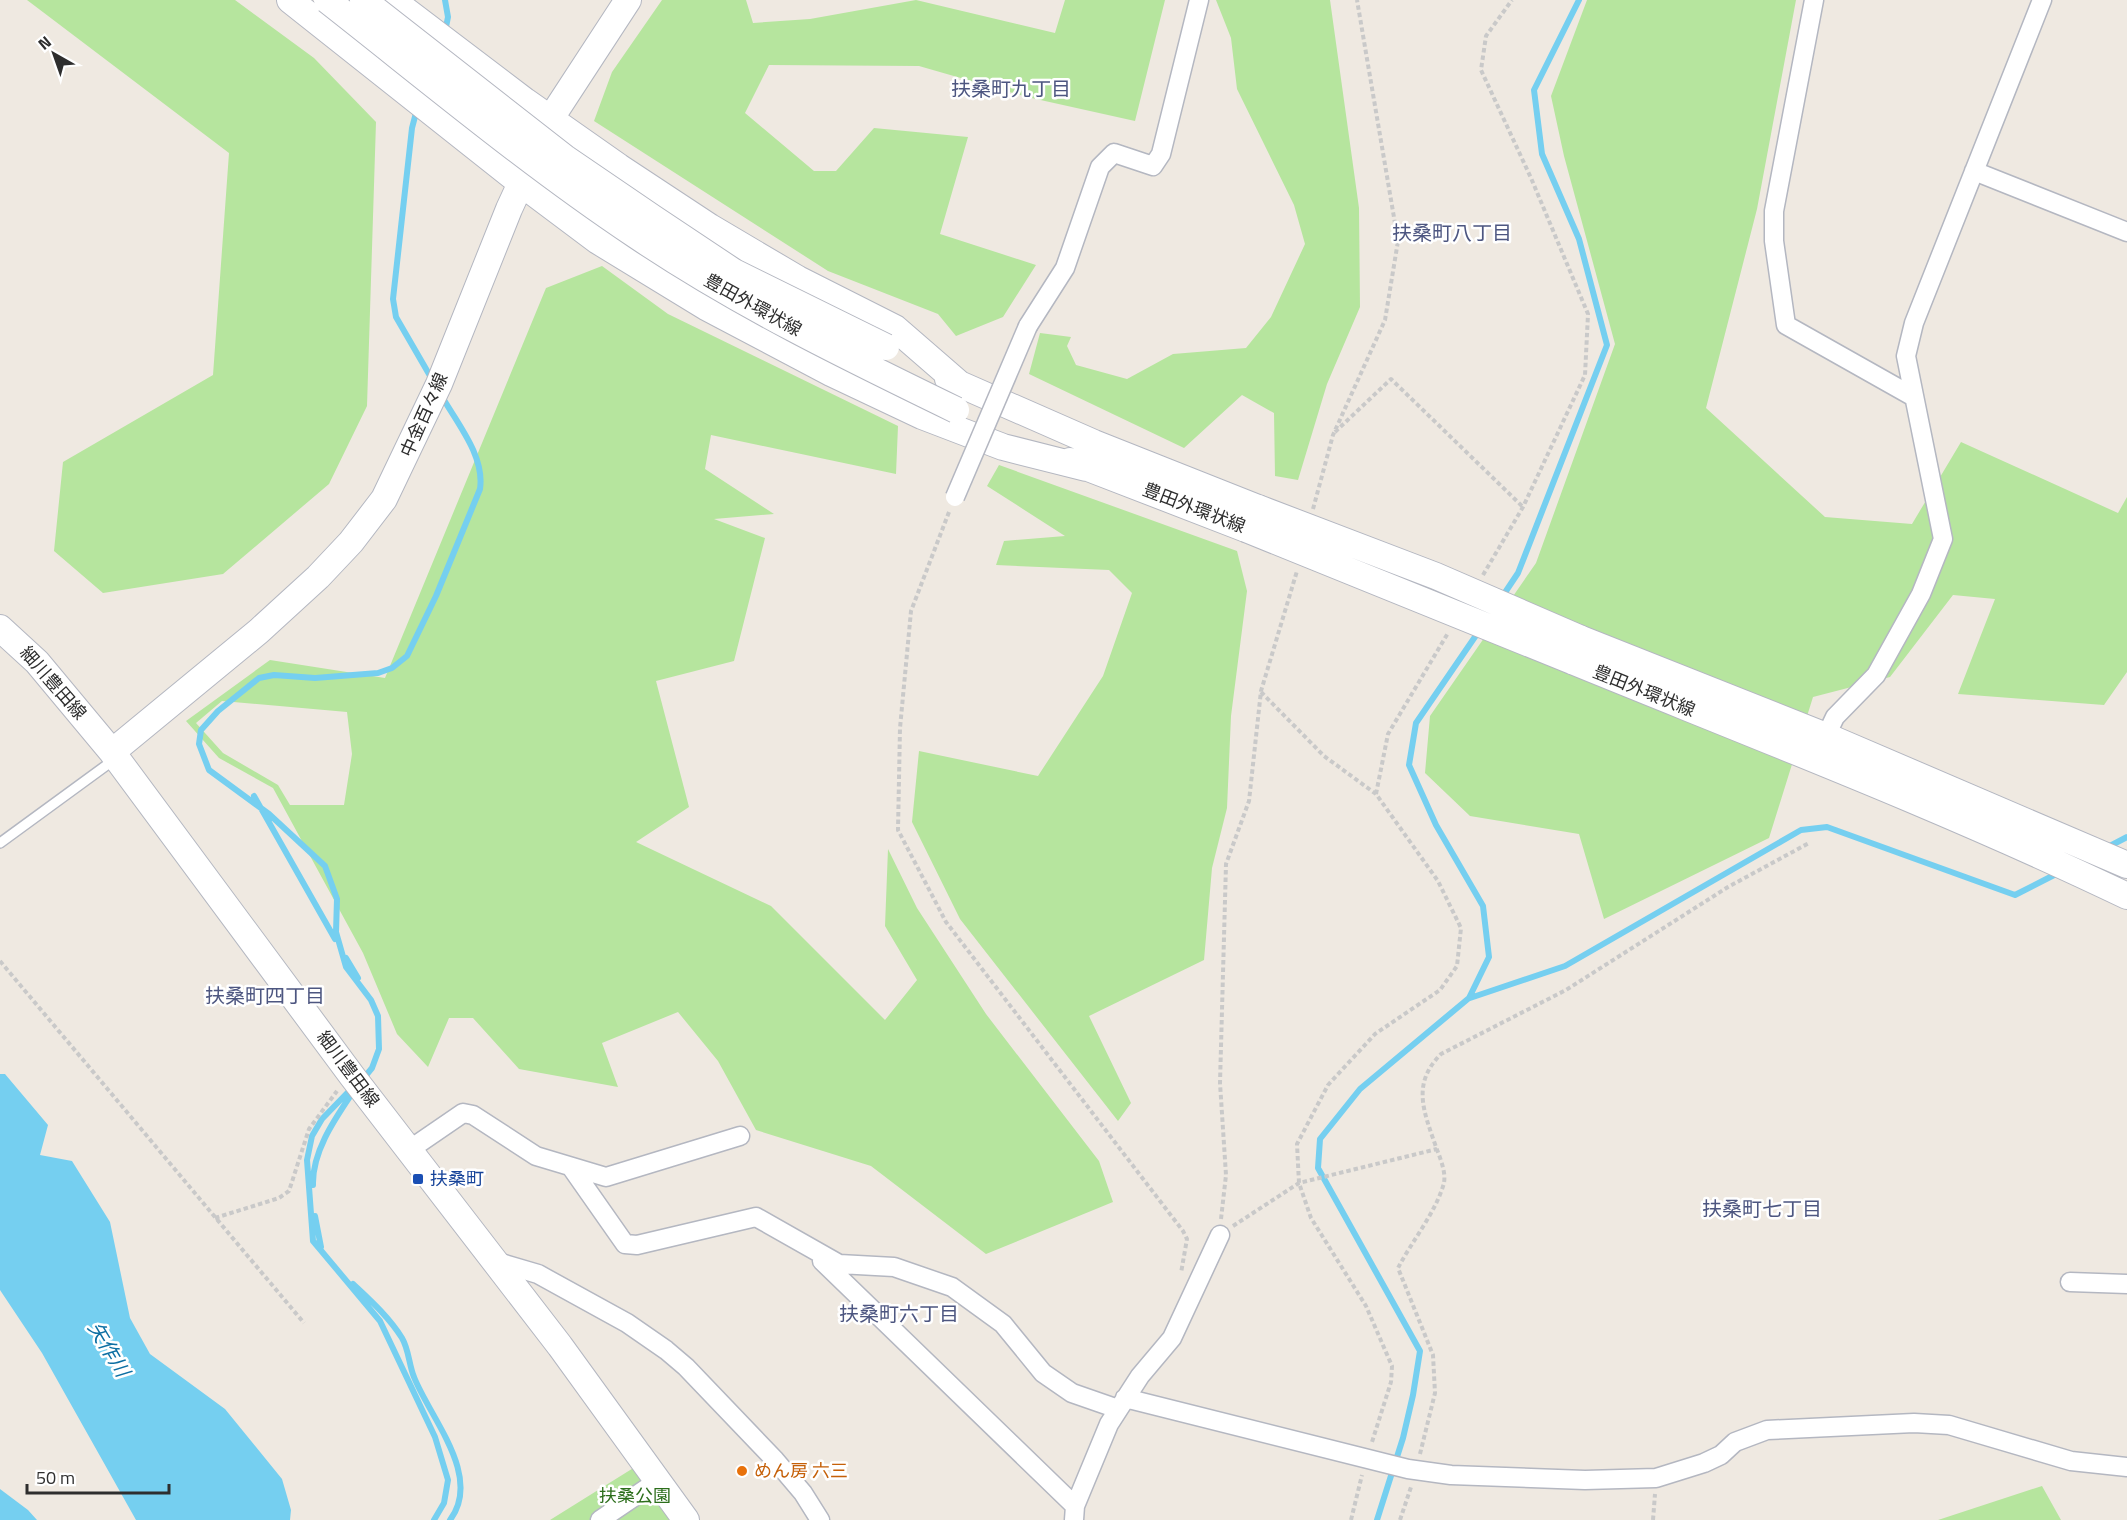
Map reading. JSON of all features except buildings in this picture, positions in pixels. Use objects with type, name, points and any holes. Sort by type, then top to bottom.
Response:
[{"type":"street","points":[[290,0],[522,184],[598,241],[706,308],[831,373],[922,416],[1002,447],[1086,468]]},
{"type":"street","name":"豊田外環状線","points":[[327,0],[533,160],[636,236],[774,318],[960,398],[1575,650],[1825,764],[2025,847],[2127,896]]},
{"type":"street","name":"豊田外環状線","points":[[363,0],[565,158],[734,273],[886,347],[960,398],[1086,468],[1166,496],[1252,518]]},
{"type":"street","points":[[392,0],[550,118],[710,227],[798,279],[895,328],[960,398]]},
{"type":"street","name":"中金百々線","points":[[115,755],[318,577],[351,542],[384,499],[439,384],[509,208],[522,184],[550,118],[628,0]]},
{"type":"street","points":[[955,497],[1028,326],[1065,268],[1100,166],[1114,153],[1153,166],[1161,154],[1199,0]]},
{"type":"street","points":[[1814,0],[1774,211],[1774,241],[1786,325],[1912,396]]},
{"type":"street","points":[[1826,736],[1834,717],[1876,675],[1920,594],[1943,539],[1912,396],[1906,356],[1914,322],[2042,0]]},
{"type":"street","points":[[1974,171],[2127,232]]},
{"type":"street","name":"細川豊田線","points":[[1,631],[38,662],[115,755],[354,1079],[494,1261],[686,1520]]},
{"type":"street","name":"豊田外環状線","points":[[1575,650],[1826,736],[2021,818],[2127,866]]},
{"type":"street","points":[[409,1150],[463,1113],[473,1114],[536,1156],[606,1177],[740,1136]]},
{"type":"street","points":[[571,1167],[625,1244],[637,1245],[756,1217],[838,1264],[894,1267],[952,1287],[1003,1324],[1043,1372],[1072,1393],[1412,1470],[1451,1475],[1585,1480],[1656,1478],[1704,1463],[1721,1455],[1735,1442],[1767,1430],[1914,1423],[1949,1425],[2071,1461],[2127,1467]]},
{"type":"street","points":[[805,1245],[1074,1513],[1121,1403],[1172,1338],[1220,1235]]},
{"type":"street","points":[[494,1261],[538,1274],[627,1323],[666,1350],[700,1381],[775,1460],[803,1493],[820,1520]]},
{"type":"street","points":[[2070,1282],[2127,1284]]},
{"type":"street","points":[[600,1520],[658,1480]]},
{"type":"lane","points":[[0,843],[115,755]]},
{"type":"path","points":[[1312,512],[1333,435],[1385,320],[1398,241],[1357,0]]},
{"type":"path","points":[[1480,579],[1523,507],[1586,375],[1588,314],[1531,178],[1481,70],[1486,36],[1512,0]]},
{"type":"path","points":[[1333,435],[1391,380],[1523,507]]},
{"type":"path","points":[[955,497],[911,611],[900,728],[898,830],[946,922],[1183,1231],[1187,1239],[1179,1284]]},
{"type":"path","points":[[1220,1235],[1226,1175],[1220,1083],[1226,864],[1249,801],[1261,691],[1298,567]]},
{"type":"path","points":[[1376,794],[1388,734],[1451,628]]},
{"type":"path","points":[[1261,691],[1324,756],[1376,794],[1438,881],[1461,928],[1457,966],[1440,990],[1375,1034],[1328,1085],[1297,1144],[1299,1183],[1311,1218],[1366,1306],[1392,1365],[1372,1460],[1351,1520]]},
{"type":"path","points":[[1400,1520],[1435,1393],[1433,1354],[1398,1268],[1437,1200],[1444,1181],[1442,1160],[1422,1096],[1423,1081],[1430,1065],[1441,1054],[1566,990],[1728,887],[1809,843]]},
{"type":"path","points":[[0,961],[304,1323]]},
{"type":"path","points":[[215,1218],[279,1198],[289,1191],[309,1129],[354,1079]]},
{"type":"path","points":[[1220,1235],[1299,1183],[1437,1149]]},
{"type":"path","points":[[1653,1520],[1656,1478]]},
{"type":"green space","points":[[27,0],[235,0],[314,58],[376,122],[367,406],[329,484],[223,574],[103,593],[54,551],[63,462],[213,375],[229,153]]},
{"type":"green space","points":[[662,0],[746,0],[753,23],[810,19],[916,0],[1055,33],[1065,0],[1165,0],[1135,121],[1027,97],[919,66],[769,65],[745,113],[814,171],[836,171],[874,128],[968,137],[940,234],[1036,265],[1003,317],[956,336],[938,314],[828,271],[594,121],[612,72]]},
{"type":"green space","points":[[1216,0],[1330,0],[1359,208],[1360,307],[1327,384],[1298,480],[1275,476],[1274,413],[1242,395],[1184,448],[1029,374],[1040,333],[1071,337],[1067,346],[1076,365],[1127,379],[1173,354],[1246,348],[1271,317],[1305,244],[1294,205],[1237,89],[1231,38]]},
{"type":"green space","points":[[1587,0],[1796,0],[1757,209],[1706,408],[1825,517],[1912,524],[1961,442],[2118,513],[2127,497],[2127,672],[2104,705],[1958,694],[1995,599],[1953,595],[1890,677],[1813,697],[1769,838],[1604,919],[1579,834],[1470,816],[1425,773],[1430,716],[1536,563],[1615,344],[1564,156],[1551,96]]},
{"type":"green space","points":[[602,266],[668,314],[898,426],[896,474],[711,435],[705,469],[774,514],[714,519],[765,538],[734,661],[656,681],[689,807],[636,842],[771,906],[885,1020],[917,980],[885,926],[888,849],[917,908],[986,1014],[1099,1161],[1113,1202],[986,1254],[871,1166],[756,1130],[718,1061],[678,1012],[602,1043],[618,1087],[519,1069],[473,1018],[449,1018],[428,1067],[397,1034],[363,953],[273,788],[219,758],[186,721],[270,660],[385,678],[546,288]],"holes":[[[222,701],[347,712],[352,754],[344,805],[290,805],[278,785],[223,753],[196,723]]]},
{"type":"green space","points":[[999,465],[1237,551],[1247,591],[1231,716],[1227,808],[1212,868],[1204,960],[1089,1016],[1131,1103],[1118,1121],[960,919],[912,822],[919,751],[1038,776],[1103,676],[1132,593],[1109,570],[996,565],[1004,541],[1065,536],[987,486]]},
{"type":"green space","name":"扶桑公園","points":[[643,1462],[678,1520],[550,1520]]},
{"type":"green space","points":[[2042,1486],[2061,1520],[1938,1520]]},
{"type":"water","name":"矢作川","points":[[0,1074],[5,1074],[48,1125],[40,1155],[72,1161],[110,1222],[130,1318],[150,1354],[225,1409],[282,1479],[291,1510],[290,1520],[136,1520],[42,1353],[0,1290]]},
{"type":"water","points":[[0,1489],[28,1510],[37,1520],[0,1520]]},
{"type":"waterway","points":[[445,0],[448,17],[445,32]]},
{"type":"waterway","points":[[1502,597],[1518,573],[1607,345],[1579,239],[1542,154],[1534,90],[1579,0]]},
{"type":"waterway","points":[[417,109],[412,128],[393,299],[396,317],[433,381]]},
{"type":"waterway","points":[[363,1079],[372,1068],[379,1049],[378,1016],[371,1000],[346,967],[336,932],[337,899],[325,866],[269,814],[209,770],[199,744],[201,730],[218,711],[259,678],[274,675],[315,678],[378,673],[392,668],[407,656],[436,596],[480,489],[478,464],[474,452],[441,395]]},
{"type":"waterway","points":[[1377,1520],[1403,1438],[1420,1351],[1318,1168],[1320,1139],[1360,1089],[1469,998],[1489,957],[1483,906],[1436,825],[1409,765],[1416,723],[1479,631]]},
{"type":"waterway","points":[[254,796],[335,939]]},
{"type":"waterway","points":[[1470,998],[1565,966],[1801,830],[1827,827],[2015,895],[2060,872]]},
{"type":"waterway","points":[[2106,848],[2127,837]]},
{"type":"waterway","points":[[346,958],[358,978]]},
{"type":"waterway","points":[[353,1087],[322,1119],[312,1136],[307,1160],[313,1241],[380,1321],[435,1437],[448,1480],[444,1503],[434,1520]]},
{"type":"waterway","points":[[313,1185],[321,1146],[355,1089]]},
{"type":"waterway","points":[[315,1216],[321,1247]]},
{"type":"waterway","points":[[353,1284],[385,1316],[402,1338],[421,1393],[450,1447],[461,1485],[459,1503],[450,1520]]},
{"type":"place","name":"扶桑町","points":[[418,1179]]},
{"type":"place","name":"めん房 六三","points":[[742,1471]]},
{"type":"district","name":"扶桑町九丁目","points":[[1011,89]]},
{"type":"district","name":"扶桑町八丁目","points":[[1452,233]]},
{"type":"district","name":"扶桑町四丁目","points":[[265,996]]},
{"type":"district","name":"扶桑町七丁目","points":[[1762,1209]]},
{"type":"district","name":"扶桑町六丁目","points":[[899,1314]]}]
